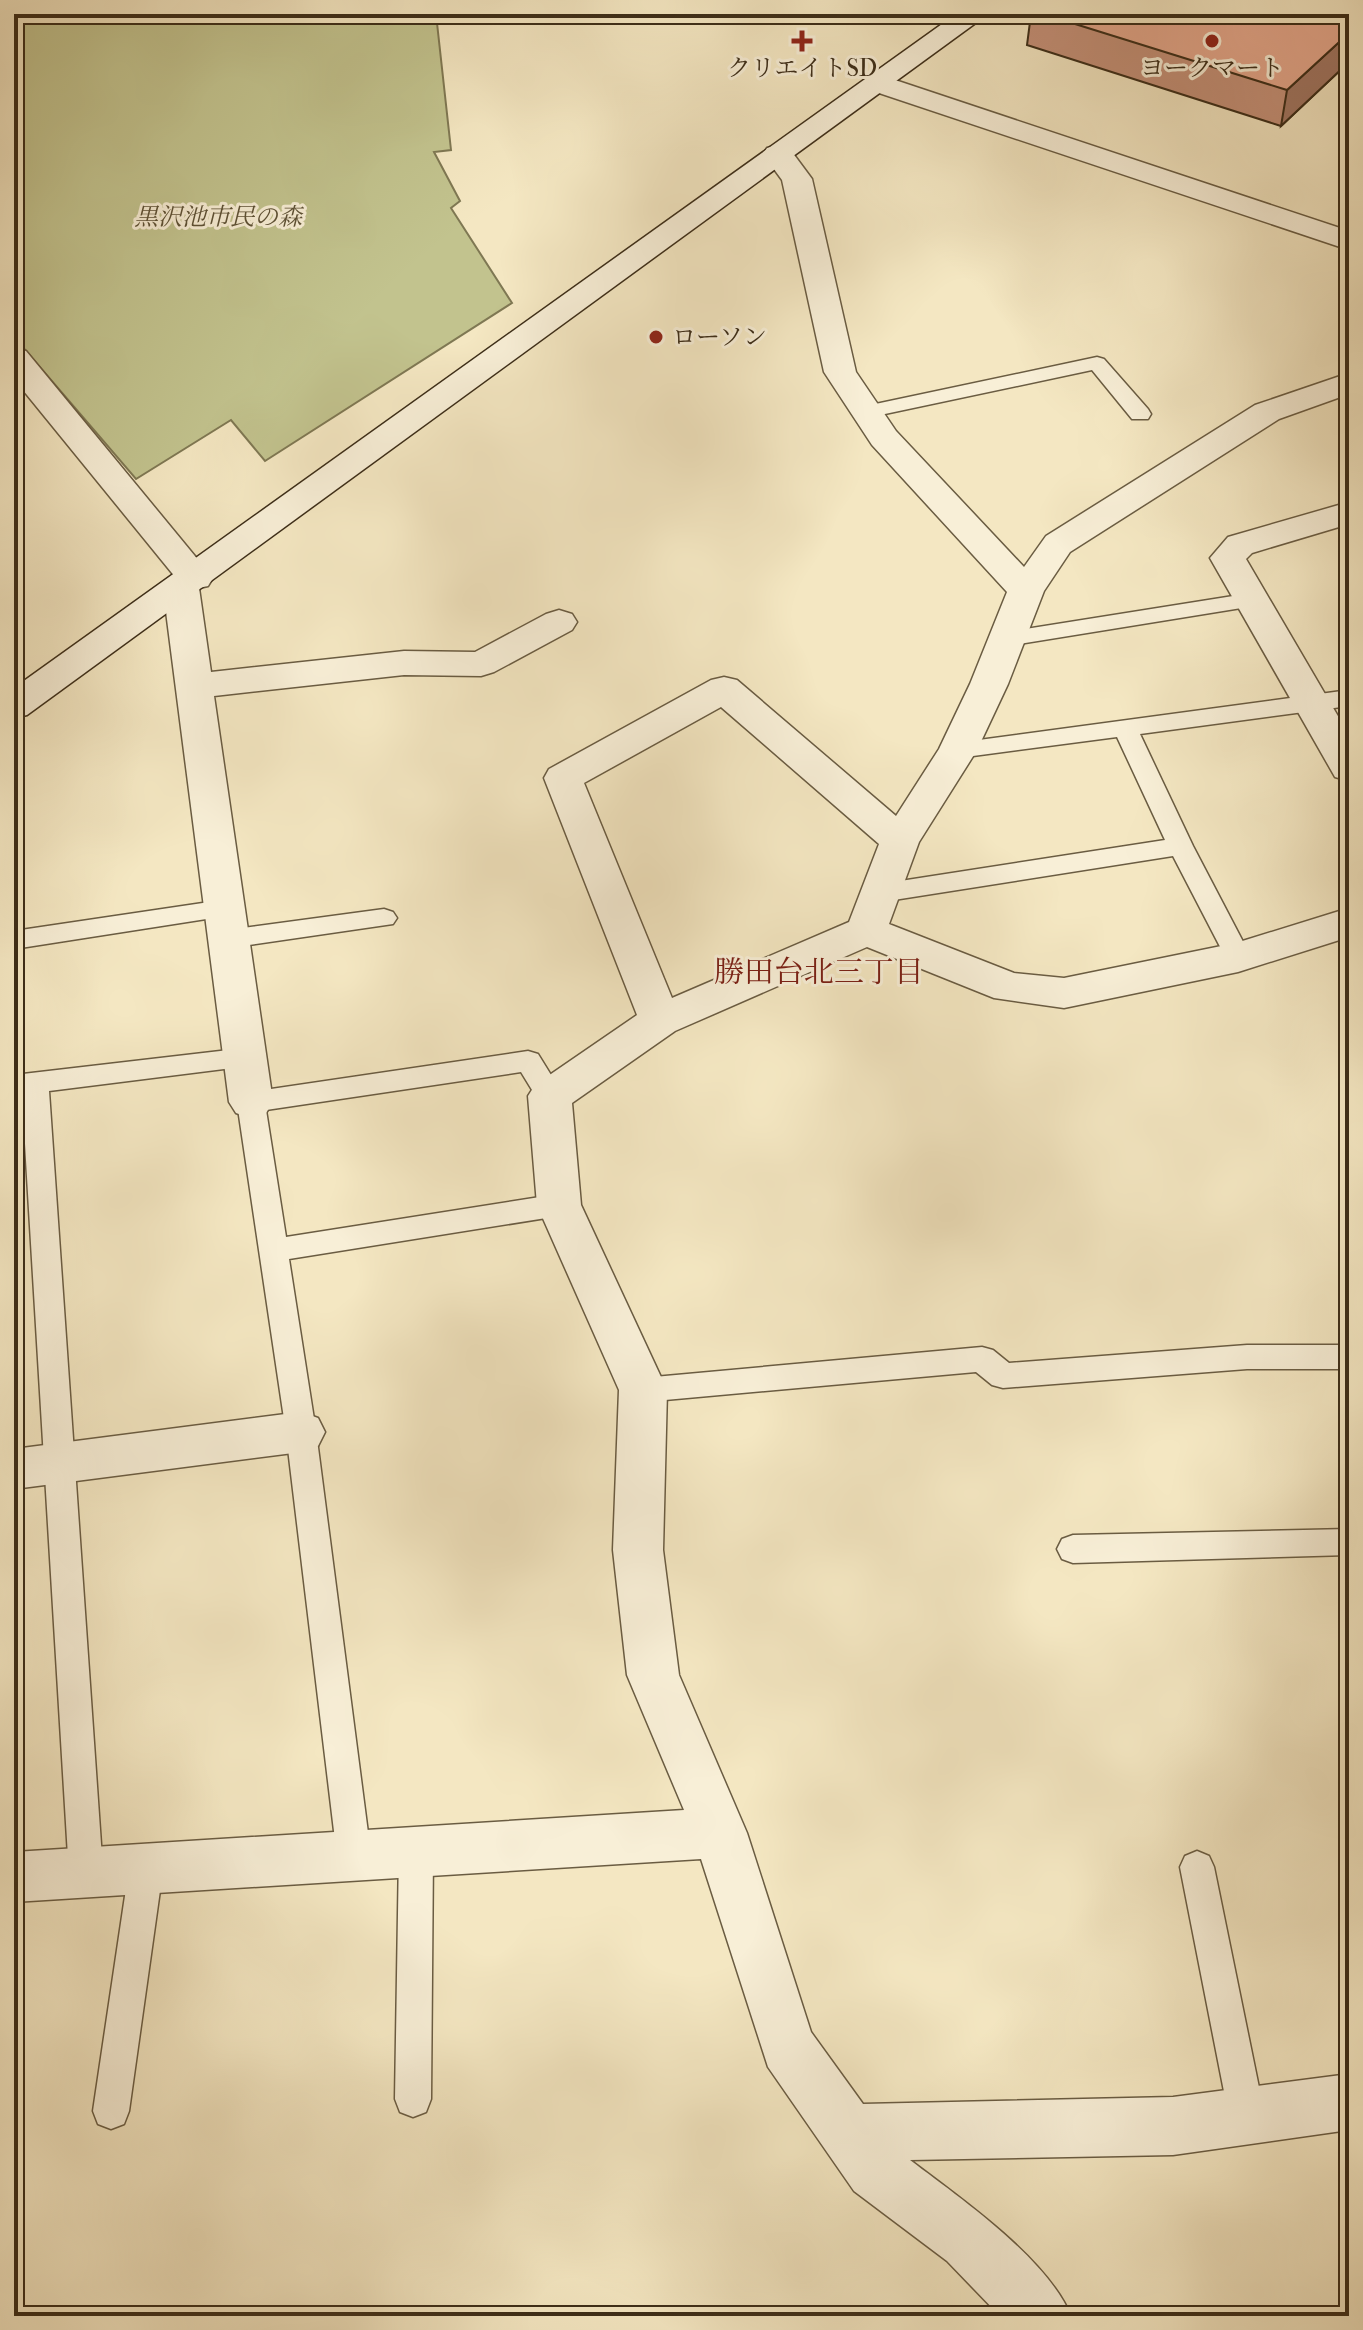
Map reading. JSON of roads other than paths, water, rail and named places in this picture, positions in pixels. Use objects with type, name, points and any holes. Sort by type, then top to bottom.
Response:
[{"type":"street","points":[[14,706],[974,14]]},
{"type":"street","points":[[880,84],[1349,241]]},
{"type":"street","points":[[778,154],[797,179],[840,372],[884,438],[1026,590]]},
{"type":"street","points":[[14,358],[188,583],[194,686],[251,1102]]},
{"type":"street","points":[[1041,2316],[968,2240],[875,2170],[852,2133],[788,2047],[720,1833],[653,1675],[638,1550],[643,1390],[559,1205],[550,1096],[660,1020],[874,912],[900,841],[958,750],[1026,590],[1058,544],[1267,412],[1349,383]]},
{"type":"street","points":[[1349,513],[1240,545],[1228,558],[1349,768]]},
{"type":"street","points":[[194,686],[404,663],[481,664],[559,622]]},
{"type":"street","points":[[660,1020],[563,778],[724,689],[900,841]]},
{"type":"street","points":[[874,912],[1009,987],[1064,993],[1346,931]]},
{"type":"street","points":[[36,1467],[301,1432]]},
{"type":"street","points":[[14,1877],[720,1833]]},
{"type":"street","points":[[852,2133],[1173,2126],[1349,2102]]},
{"type":"lane","points":[[866,412],[1097,363],[1140,414]]},
{"type":"lane","points":[[1007,639],[1252,600]]},
{"type":"lane","points":[[958,750],[1349,698]]},
{"type":"lane","points":[[1125,728],[1180,846],[1238,957]]},
{"type":"lane","points":[[874,912],[1180,846]]},
{"type":"lane","points":[[14,940],[226,924],[384,918]]},
{"type":"lane","points":[[86,1873],[36,1467],[24,1083],[246,1058]]},
{"type":"lane","points":[[354,1856],[301,1432],[251,1102],[528,1061],[550,1096]]},
{"type":"lane","points":[[274,1250],[559,1205]]},
{"type":"lane","points":[[643,1390],[982,1359],[1003,1376],[1247,1357],[1349,1357]]},
{"type":"lane","points":[[1073,1549],[1349,1542]]},
{"type":"lane","points":[[413,2099],[416,1852]]},
{"type":"lane","points":[[1197,1867],[1247,2117]]},
{"type":"lane","points":[[111,2111],[146,1869]]},
{"type":"place","name":"クリエイトSD","points":[[802,41]]},
{"type":"place","name":"ヨークマート","points":[[1212,41]]},
{"type":"place","name":"ローソン","points":[[656,337]]},
{"type":"district","name":"勝田台北三丁目","points":[[819,972]]},
{"type":"park label","name":"黒沢池市民の森","points":[[218,217]]}]
